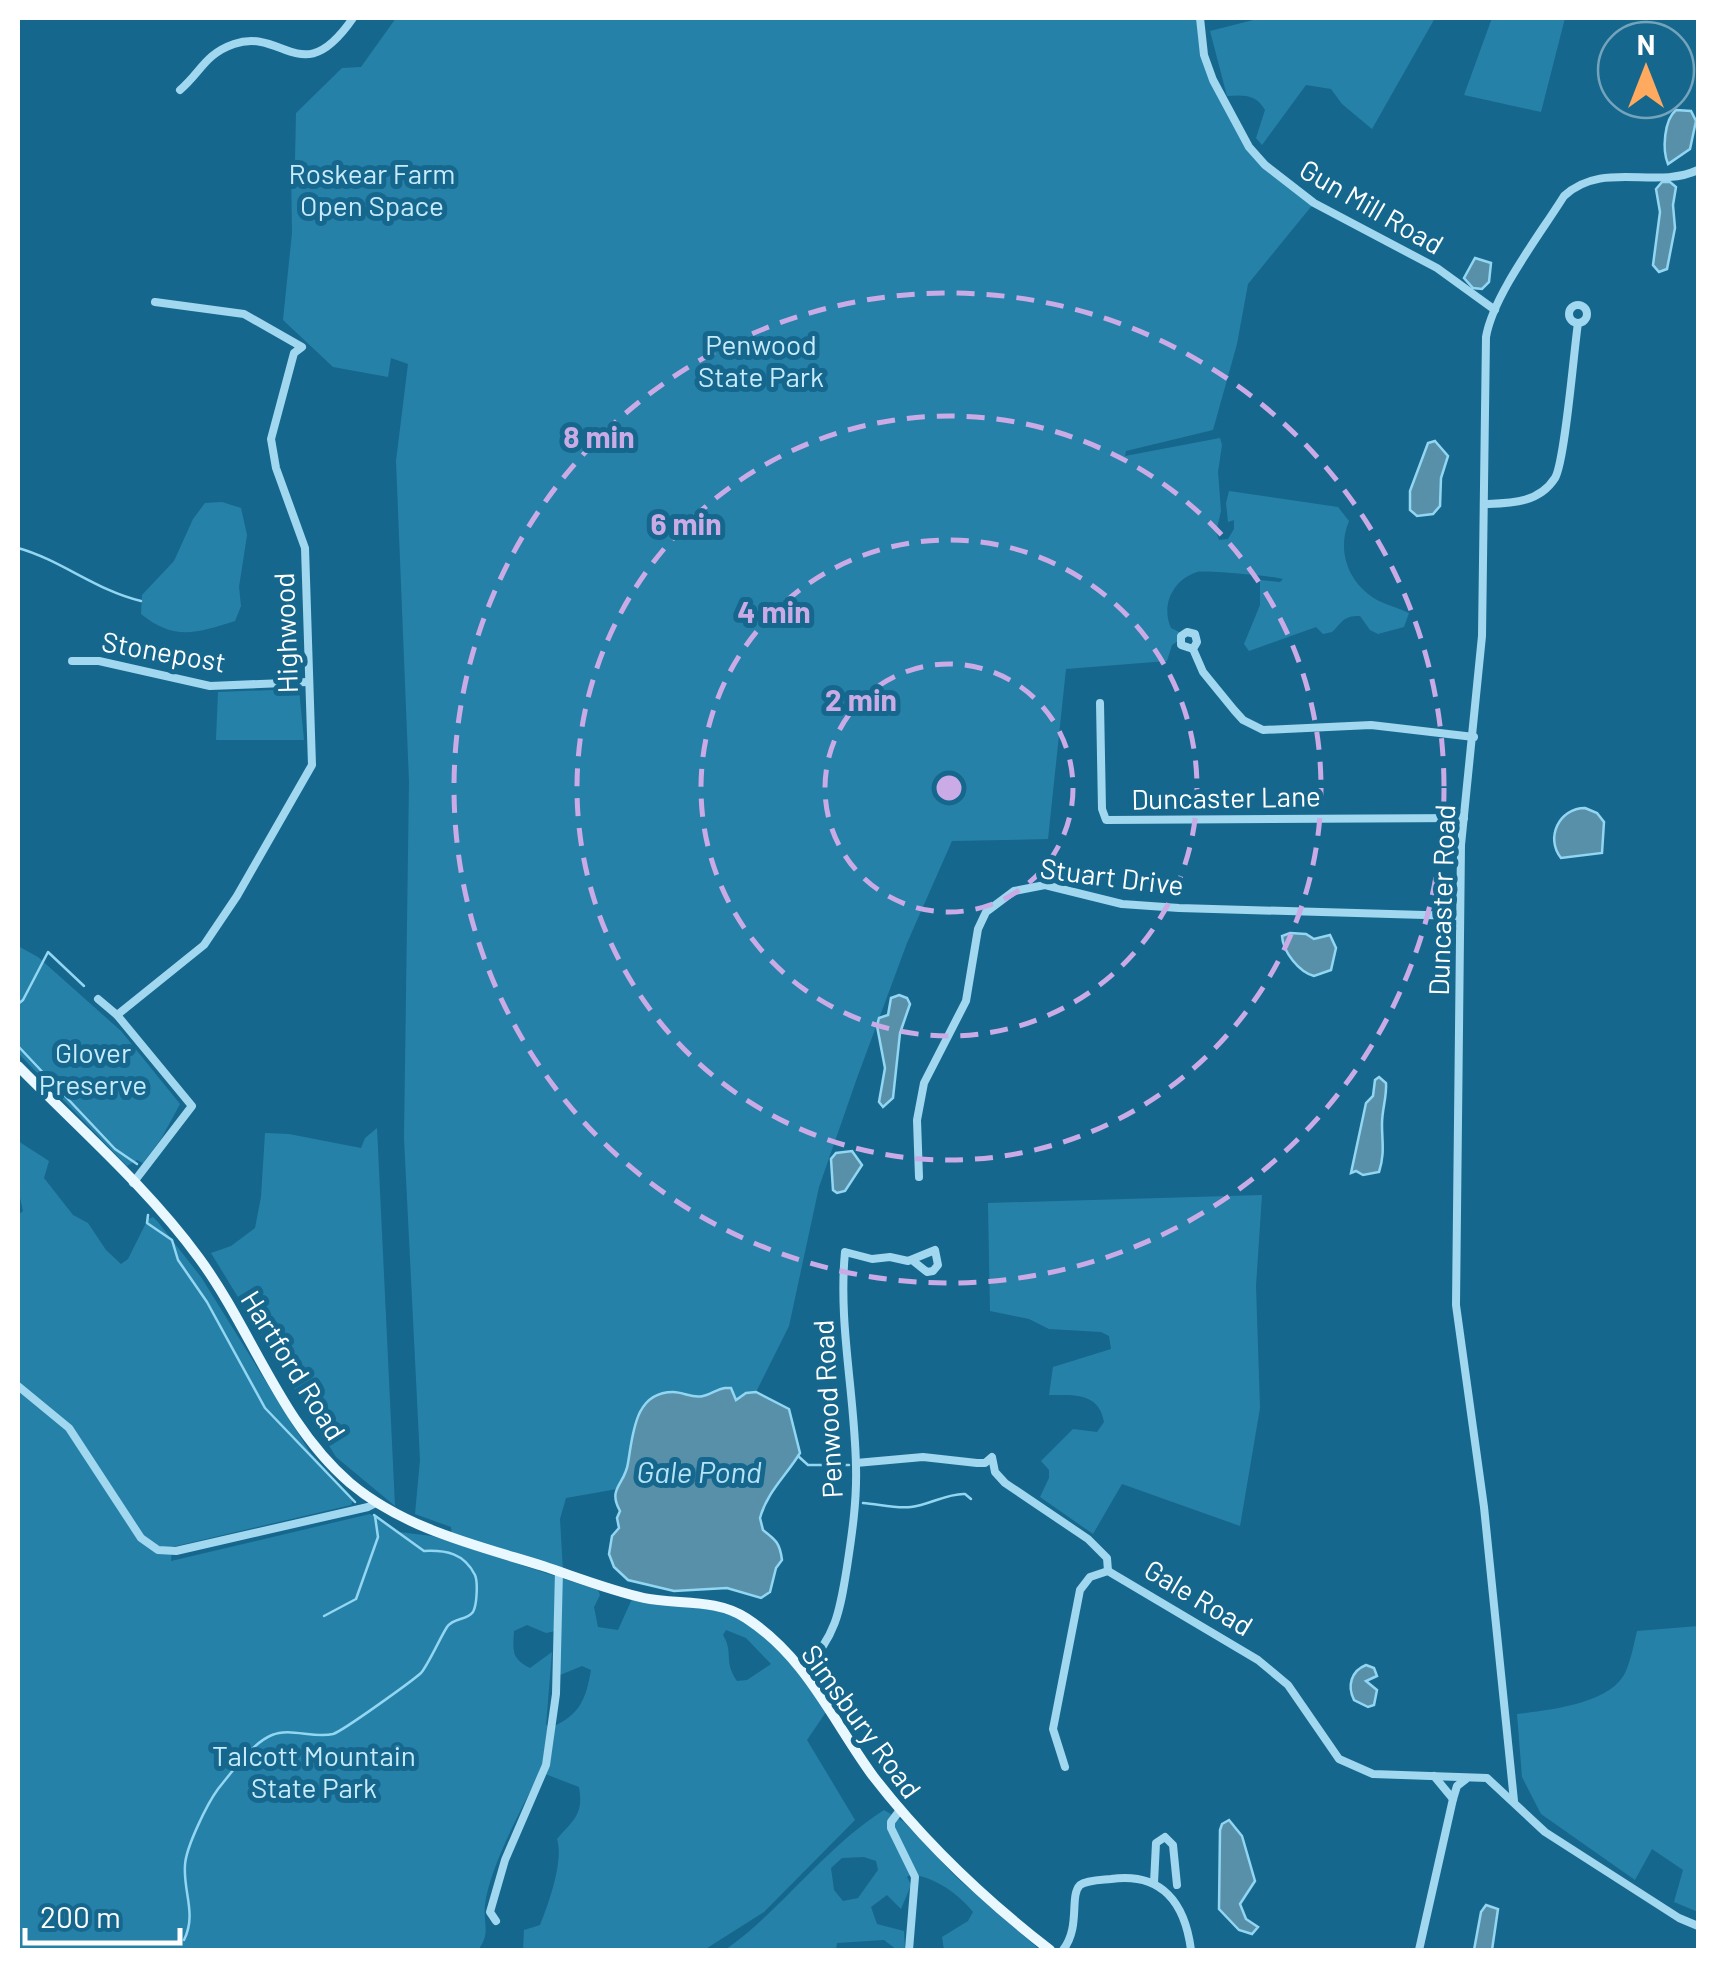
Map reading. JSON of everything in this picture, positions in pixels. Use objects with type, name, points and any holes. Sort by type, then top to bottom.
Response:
[{"type":"main road","name":"Hartford Road","points":[[18,1066],[166,1218],[216,1282],[292,1412],[340,1474],[376,1503],[425,1528],[604,1586]]},
{"type":"main road","name":"Simsbury Road","points":[[604,1586],[644,1598],[732,1610],[756,1626],[821,1693],[863,1762],[900,1810],[963,1877],[1050,1950]]},
{"type":"street","points":[[180,90],[192,80],[204,60],[228,47],[255,43],[305,54],[337,41],[353,18]]},
{"type":"street","name":"Gun Mill Road","points":[[1200,18],[1204,54],[1213,80],[1241,133],[1265,166],[1314,203],[1437,268],[1495,310]]},
{"type":"street","name":"Duncaster Road","points":[[1514,1802],[1484,1507],[1457,1321],[1460,916],[1464,818],[1482,636],[1486,337],[1495,310],[1564,196],[1574,187],[1602,177],[1680,177],[1698,170]]},
{"type":"street","name":"Highwood","points":[[116,1014],[204,945],[312,765],[304,548],[300,526],[276,468],[271,439],[294,353],[302,347],[244,314],[155,302]]},
{"type":"street","points":[[1485,504],[1517,504],[1535,497],[1558,475],[1578,322]]},
{"type":"street","points":[[1193,649],[1208,680],[1242,720],[1263,730],[1372,725],[1474,737]]},
{"type":"street","name":"Stonepost","points":[[72,662],[99,660],[210,686],[308,682]]},
{"type":"street","name":"Duncaster Lane","points":[[1100,703],[1102,808],[1106,820],[1464,818]]},
{"type":"street","name":"Stuart Drive","points":[[919,1177],[917,1120],[924,1083],[966,1001],[978,929],[986,912],[1014,891],[1045,885],[1122,904],[1178,908],[1460,916]]},
{"type":"street","points":[[98,1000],[116,1014],[192,1106],[133,1183]]},
{"type":"street","name":"Penwood Road","points":[[803,1671],[823,1648],[839,1617],[854,1516],[856,1463],[844,1315],[844,1252],[872,1260],[912,1260]]},
{"type":"street","points":[[18,1386],[69,1428],[141,1538],[158,1550],[176,1552],[376,1503]]},
{"type":"street","points":[[856,1463],[922,1457],[984,1463],[992,1456],[995,1472],[1005,1482],[1088,1539],[1107,1558],[1108,1571]]},
{"type":"street","points":[[496,1921],[490,1912],[500,1872],[546,1765],[556,1694],[559,1571]]},
{"type":"street","name":"Gale Road","points":[[1065,1767],[1053,1729],[1080,1590],[1090,1576],[1108,1571],[1288,1685],[1339,1759],[1373,1774],[1466,1779],[1474,1776],[1494,1782]]},
{"type":"street","points":[[1512,1766],[1508,1775],[1494,1782],[1514,1802],[1561,1842],[1698,1926]]},
{"type":"street","points":[[1434,1776],[1453,1799]]},
{"type":"street","points":[[1419,1950],[1453,1799],[1466,1779]]},
{"type":"street","points":[[900,1810],[891,1828],[915,1878],[909,1950]]},
{"type":"street","points":[[1154,1883],[1156,1843],[1165,1837],[1174,1846],[1177,1886]]},
{"type":"street","points":[[1063,1950],[1075,1927],[1075,1896],[1082,1884],[1126,1877],[1154,1883],[1177,1906],[1191,1950]]},
{"type":"green space","name":"Penwood State Park","points":[[396,18],[1200,18],[1204,55],[1249,147],[1314,203],[1248,284],[1237,344],[1213,430],[1126,451],[1125,456],[1220,438],[1221,511],[1216,532],[1219,540],[1228,539],[1234,529],[1234,520],[1228,522],[1229,491],[1338,507],[1349,521],[1344,544],[1353,577],[1379,601],[1409,613],[1404,627],[1378,634],[1360,616],[1354,616],[1343,620],[1332,632],[1323,634],[1316,627],[1249,651],[1244,644],[1260,605],[1260,580],[1283,579],[1197,572],[1175,587],[1168,603],[1171,628],[1183,634],[1172,645],[1167,661],[1066,669],[1048,839],[952,841],[907,943],[857,1078],[819,1187],[789,1326],[756,1392],[735,1400],[724,1388],[703,1396],[661,1396],[646,1402],[636,1418],[627,1468],[617,1489],[566,1498],[560,1519],[563,1571],[452,1538],[451,1527],[415,1514],[420,1460],[404,1138],[409,782],[396,461],[408,364],[391,358],[388,377],[333,367],[283,320],[292,233],[291,166],[295,160],[296,113],[342,68],[361,67]]},
{"type":"green space","points":[[1261,18],[1435,18],[1372,129],[1342,104],[1331,89],[1306,85],[1262,145],[1256,138],[1265,110],[1254,98],[1227,96],[1210,31]]},
{"type":"green space","points":[[1492,18],[1565,18],[1541,112],[1464,95]]},
{"type":"green space","points":[[222,502],[241,508],[247,535],[239,587],[241,606],[235,621],[186,632],[153,623],[141,614],[142,595],[174,561],[193,519],[205,503]]},
{"type":"green space","points":[[299,689],[304,740],[216,740],[218,692]]},
{"type":"green space","name":"Glover Preserve","points":[[18,946],[38,957],[121,1031],[180,1104],[143,1163],[137,1160],[127,1166],[18,1053]]},
{"type":"green space","points":[[377,1128],[395,1506],[336,1457],[211,1253],[231,1246],[255,1228],[265,1133],[361,1148],[365,1138]]},
{"type":"green space","name":"Talcott Mountain State Park","points":[[18,1141],[49,1161],[44,1178],[73,1215],[88,1223],[121,1264],[128,1259],[148,1219],[153,1217],[201,1277],[309,1451],[353,1500],[351,1505],[172,1547],[171,1561],[370,1514],[399,1532],[432,1536],[598,1590],[600,1595],[594,1607],[598,1627],[618,1630],[632,1599],[722,1610],[746,1623],[772,1645],[826,1712],[807,1740],[855,1820],[764,1912],[704,1950],[523,1950],[524,1930],[540,1925],[551,1894],[559,1858],[557,1839],[576,1816],[580,1804],[579,1787],[540,1772],[493,1873],[485,1905],[485,1934],[478,1950],[18,1950],[18,1215],[23,1211],[18,1189]],"holes":[[[527,1625],[546,1633],[556,1631],[560,1675],[582,1666],[591,1670],[580,1705],[552,1727],[546,1725],[552,1652],[530,1668],[514,1653],[514,1631]],[[726,1630],[746,1638],[771,1664],[747,1680],[737,1681],[730,1668],[723,1635]]]},
{"type":"green space","points":[[1262,1195],[1256,1286],[1260,1408],[1240,1526],[1122,1484],[1093,1534],[1040,1497],[1049,1478],[1049,1470],[1041,1461],[1073,1429],[1097,1432],[1104,1422],[1091,1400],[1049,1395],[1053,1367],[1111,1349],[1109,1336],[1101,1332],[1049,1329],[1029,1319],[990,1311],[988,1203]]},
{"type":"green space","points":[[1698,1626],[1698,1912],[1674,1902],[1683,1870],[1652,1849],[1635,1880],[1541,1814],[1522,1777],[1517,1714],[1578,1703],[1608,1691],[1626,1671],[1637,1631]]},
{"type":"green space","points":[[884,1810],[904,1822],[956,1877],[1040,1950],[944,1950],[942,1937],[968,1921],[973,1912],[945,1887],[911,1874],[907,1877],[911,1885],[901,1909],[887,1895],[871,1907],[877,1924],[904,1931],[905,1950],[897,1950],[884,1940],[837,1943],[836,1950],[725,1950],[862,1825]],"holes":[[[842,1858],[876,1861],[878,1870],[858,1898],[843,1901],[834,1890],[831,1868]]]},
{"type":"water","points":[[1669,121],[1696,121],[1690,149],[1668,164],[1665,136]]},
{"type":"water","points":[[1662,182],[1676,187],[1675,228],[1667,269],[1659,272],[1653,265],[1660,212],[1656,189]]},
{"type":"water","points":[[1475,258],[1491,263],[1489,282],[1482,289],[1473,288],[1464,278]]},
{"type":"water","points":[[1435,441],[1448,456],[1441,478],[1440,506],[1433,514],[1417,516],[1410,510],[1410,491],[1428,443]]},
{"type":"water","points":[[1585,808],[1597,813],[1604,822],[1602,853],[1561,858],[1554,842],[1557,825],[1568,813]]},
{"type":"water","points":[[1290,933],[1314,939],[1330,935],[1336,948],[1331,970],[1314,976],[1298,966],[1283,942],[1282,936]]},
{"type":"water","points":[[899,995],[910,1004],[900,1033],[893,1098],[883,1107],[879,1102],[885,1068],[877,1026],[879,1018],[888,1015],[891,998]]},
{"type":"water","points":[[1379,1077],[1386,1088],[1379,1172],[1351,1173],[1366,1103],[1373,1096]]},
{"type":"water","points":[[852,1151],[862,1165],[845,1191],[837,1193],[833,1190],[831,1159],[836,1153]]},
{"type":"water","name":"Gale Pond","points":[[731,1388],[736,1400],[756,1392],[789,1409],[800,1453],[772,1492],[760,1518],[763,1530],[779,1546],[782,1560],[770,1592],[761,1598],[727,1588],[674,1591],[628,1580],[614,1567],[609,1554],[612,1536],[619,1528],[616,1492],[643,1407],[660,1394],[699,1397]]},
{"type":"water","points":[[1366,1665],[1374,1668],[1377,1676],[1366,1681],[1377,1690],[1374,1705],[1368,1707],[1354,1700],[1351,1689],[1354,1675]]},
{"type":"water","points":[[1229,1820],[1242,1836],[1255,1881],[1240,1904],[1246,1919],[1258,1927],[1252,1934],[1239,1930],[1219,1909],[1220,1830]]},
{"type":"water","points":[[1486,1905],[1498,1909],[1492,1950],[1474,1950],[1481,1912]]},
{"type":"waterway","points":[[18,548],[141,601]]},
{"type":"waterway","points":[[18,1004],[48,952],[84,986]]},
{"type":"waterway","points":[[18,1046],[115,1149],[137,1164]]},
{"type":"waterway","points":[[148,1215],[147,1223],[172,1240],[178,1260],[207,1302],[265,1408],[355,1502]]},
{"type":"waterway","points":[[798,1456],[808,1465],[849,1465]]},
{"type":"waterway","points":[[863,1503],[905,1507],[959,1494],[971,1499]]},
{"type":"waterway","points":[[184,1940],[190,1912],[185,1875],[189,1848],[213,1796],[243,1759],[272,1735],[326,1735],[350,1724],[421,1673],[447,1627],[473,1612],[476,1578],[460,1557],[424,1551],[374,1515]]},
{"type":"waterway","points":[[324,1616],[356,1599],[378,1537],[375,1516]]},
{"type":"park label","name":"Roskear Farm Open Space","points":[[372,189]]}]
